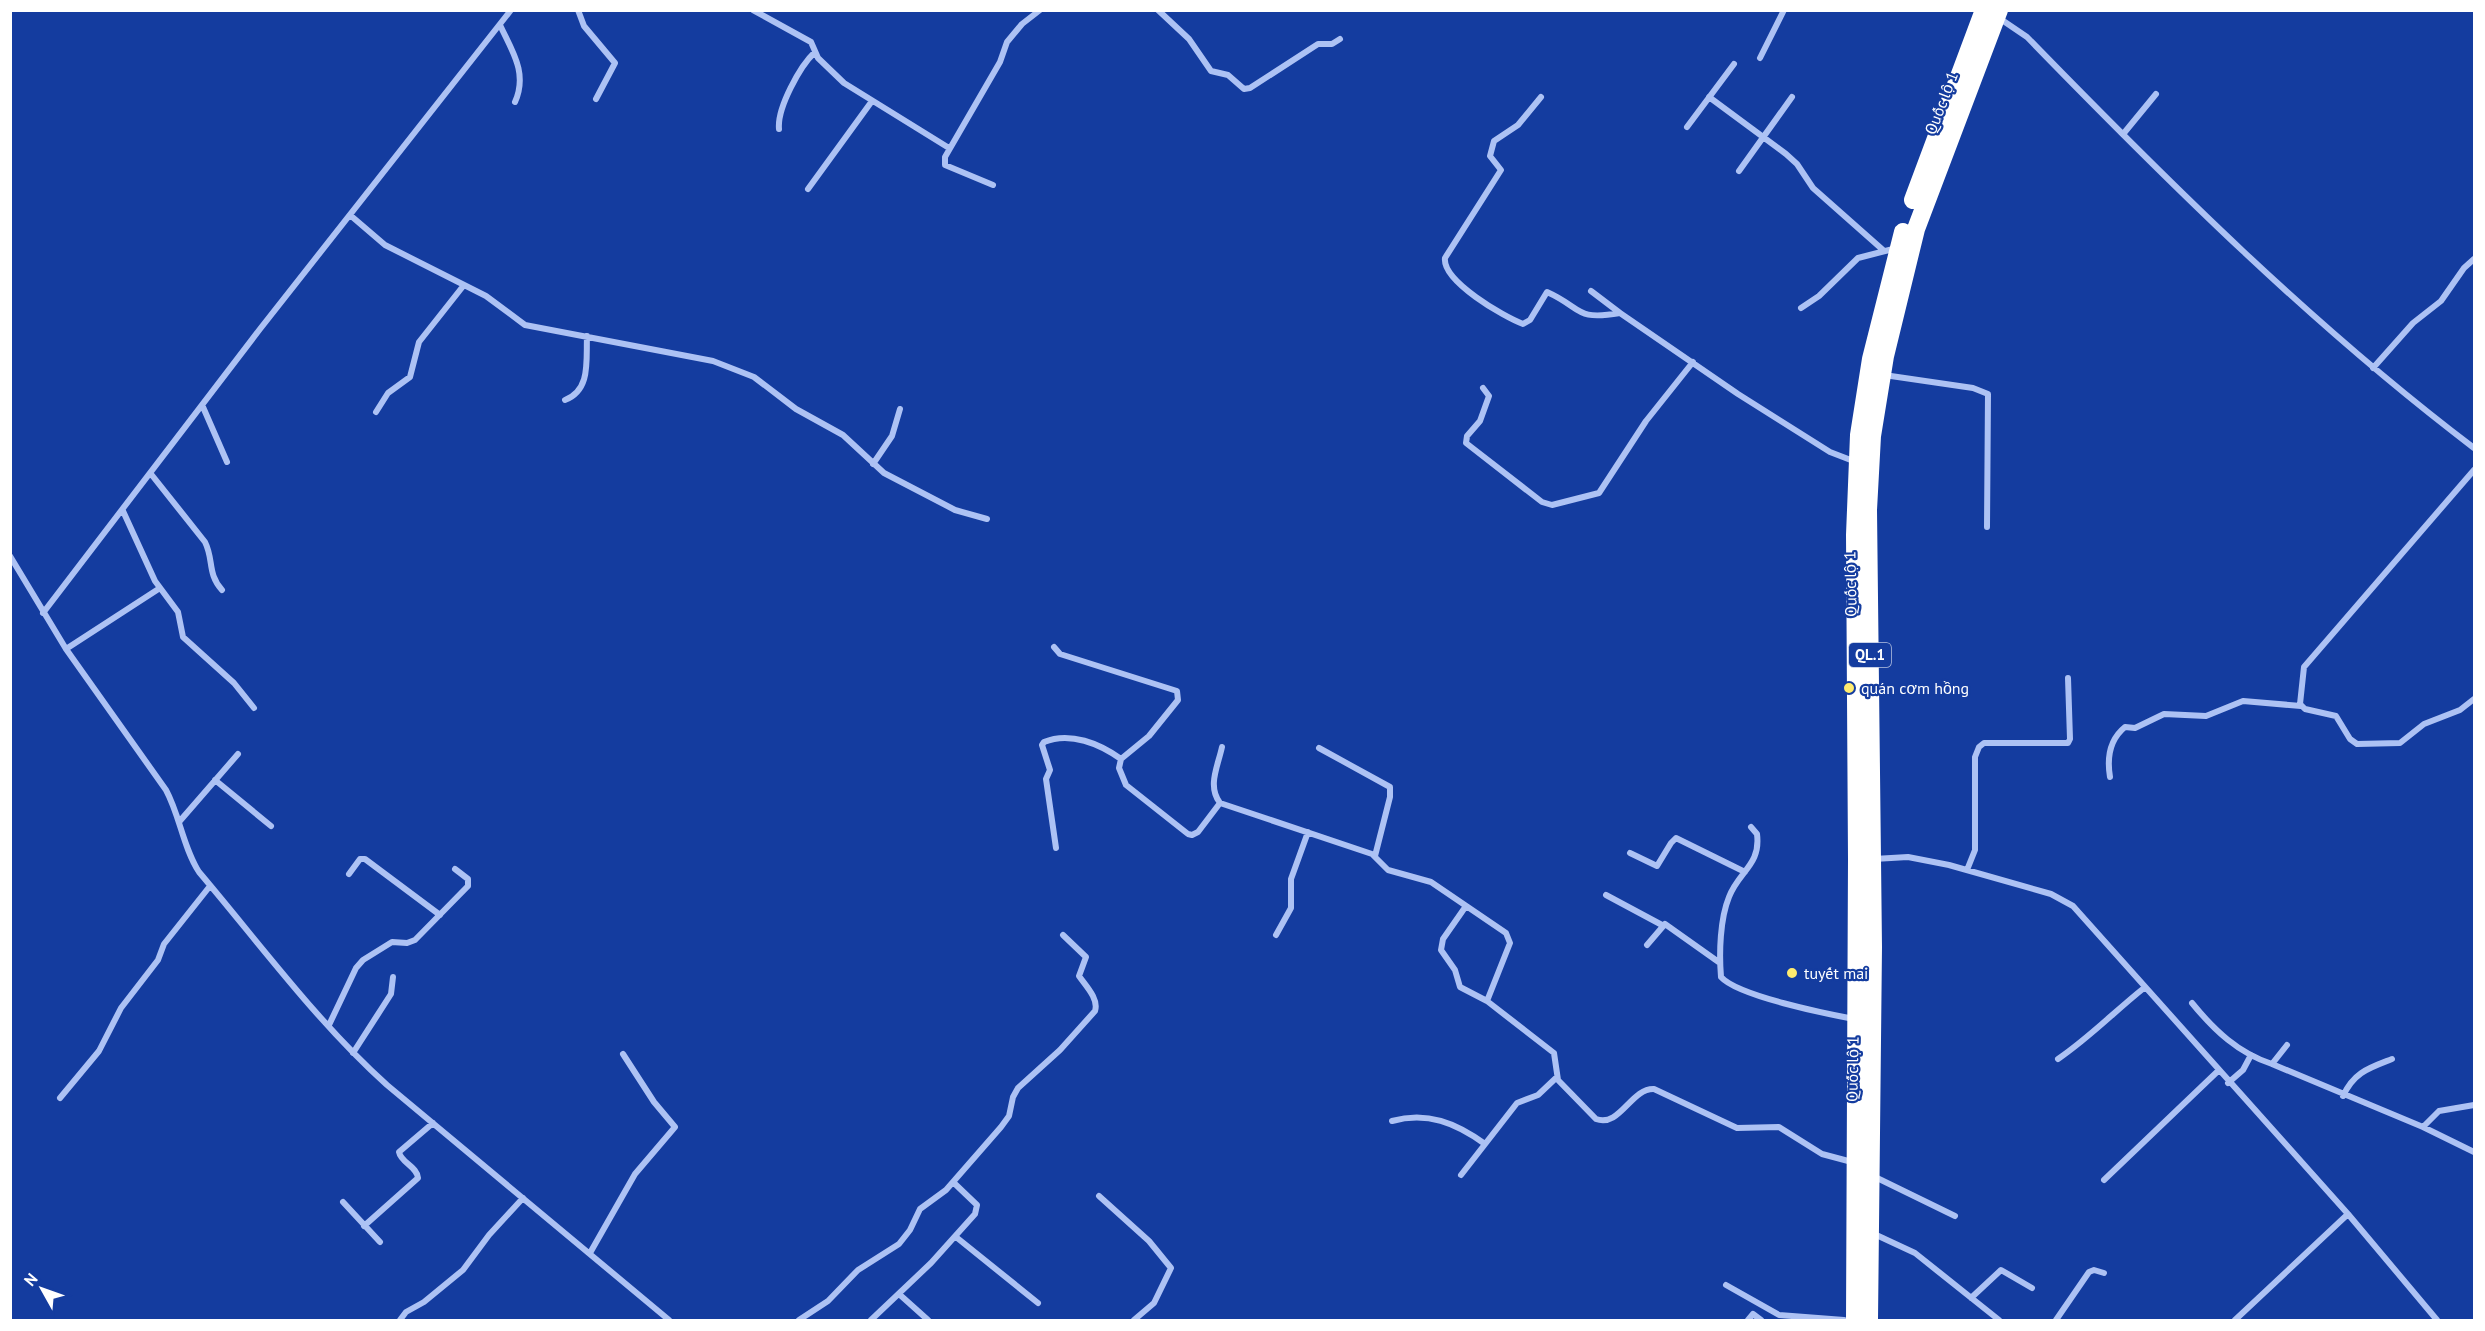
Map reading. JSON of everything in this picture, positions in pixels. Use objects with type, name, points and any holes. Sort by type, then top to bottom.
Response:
[{"type":"highway","name":"Quốc lộ 1","points":[[1869,1320],[1870,1175],[1865,859],[1855,535],[1859,435],[1890,249],[1992,12]]},
{"type":"highway","name":"Quốc lộ 1","points":[[1855,1320],[1857,1020],[1865,859],[1868,510],[1872,436],[1899,292],[1916,229],[1992,12]]},
{"type":"street","points":[[43,613],[203,407],[258,332],[511,10]]},
{"type":"street","points":[[578,10],[584,26],[615,63],[596,99]]},
{"type":"street","points":[[753,10],[811,42],[821,62],[844,83],[949,148]]},
{"type":"street","points":[[993,185],[947,168],[944,161],[949,148],[1000,62],[1008,42],[1022,24],[1040,10]]},
{"type":"street","points":[[1158,10],[1189,39],[1211,71],[1228,75],[1244,88],[1250,88],[1318,44],[1329,44],[1340,39]]},
{"type":"street","points":[[1760,58],[1784,10]]},
{"type":"street","points":[[1992,12],[2027,37],[2313,316],[2373,368],[2475,448]]},
{"type":"street","points":[[500,25],[521,76],[520,91],[515,102]]},
{"type":"street","points":[[778,129],[778,120],[803,65],[816,52]]},
{"type":"street","points":[[1687,128],[1734,63]]},
{"type":"street","points":[[2124,133],[2156,94]]},
{"type":"street","points":[[1541,97],[1518,125],[1494,141],[1490,156],[1501,170],[1444,261],[1465,290],[1523,324],[1530,320],[1547,292],[1586,316],[1596,317],[1620,313]]},
{"type":"street","points":[[1709,97],[1793,159],[1813,188],[1890,249]]},
{"type":"street","points":[[1739,171],[1792,97]]},
{"type":"street","points":[[808,189],[872,101]]},
{"type":"street","points":[[350,215],[385,245],[486,296],[525,325],[712,361],[741,370],[763,383],[796,409],[843,435],[884,473],[955,510],[987,519]]},
{"type":"street","points":[[1801,308],[1819,297],[1858,258],[1890,249]]},
{"type":"street","points":[[2373,368],[2413,323],[2441,301],[2464,268],[2475,258]]},
{"type":"street","points":[[376,412],[388,393],[410,377],[419,342],[464,285]]},
{"type":"street","points":[[1591,291],[1620,313],[1830,452],[1858,462]]},
{"type":"street","points":[[565,400],[575,396],[585,383],[587,336]]},
{"type":"street","points":[[1483,388],[1490,396],[1480,421],[1467,436],[1466,443],[1542,502],[1552,505],[1599,493],[1646,421],[1693,362]]},
{"type":"street","points":[[1882,375],[1973,388],[1988,394],[1987,527]]},
{"type":"street","points":[[203,407],[227,462]]},
{"type":"street","points":[[873,464],[892,436],[900,409]]},
{"type":"street","points":[[2301,706],[2301,678],[2306,664],[2475,470]]},
{"type":"street","points":[[151,474],[205,542],[210,553],[212,576],[222,590]]},
{"type":"street","points":[[123,511],[160,588],[178,612],[183,637],[234,683],[254,708]]},
{"type":"street","points":[[10,556],[13,566],[66,649],[166,790],[192,861],[210,886],[352,1053],[669,1320]]},
{"type":"street","points":[[66,649],[160,588]]},
{"type":"street","points":[[1054,647],[1060,654],[1177,691],[1178,700],[1156,727],[1121,759],[1119,768],[1126,785],[1190,835],[1198,832],[1220,803]]},
{"type":"street","points":[[1967,870],[1975,850],[1976,757],[1979,747],[1983,743],[2068,743],[2070,732],[2068,678]]},
{"type":"street","points":[[2110,777],[2107,760],[2115,740],[2125,727],[2135,728],[2164,714],[2206,716],[2243,701],[2301,706],[2336,716],[2350,739],[2361,746],[2404,742],[2424,724],[2460,710],[2475,699]]},
{"type":"street","points":[[1056,848],[1046,779],[1050,770],[1042,745],[1044,742],[1053,739],[1078,739],[1094,743],[1121,759]]},
{"type":"street","points":[[1222,747],[1213,785],[1215,796],[1220,803],[1280,821],[1375,856],[1388,870],[1431,882],[1506,933],[1510,940],[1487,1001]]},
{"type":"street","points":[[1319,748],[1390,788],[1390,797],[1375,856]]},
{"type":"street","points":[[179,822],[238,754]]},
{"type":"street","points":[[215,780],[271,826]]},
{"type":"street","points":[[1751,827],[1758,838],[1757,856],[1728,900],[1720,963],[1722,977],[1729,983],[1811,1011],[1857,1020]]},
{"type":"street","points":[[1276,935],[1291,908],[1291,879],[1308,832]]},
{"type":"street","points":[[1629,854],[1657,866],[1676,838],[1745,872]]},
{"type":"street","points":[[1865,859],[1916,858],[1967,870],[2062,899],[2078,911],[2228,1083],[2348,1214],[2437,1320]]},
{"type":"street","points":[[349,874],[360,859],[365,859],[440,915]]},
{"type":"street","points":[[329,1025],[356,968],[363,960],[392,942],[411,942],[469,883],[454,869]]},
{"type":"street","points":[[60,1098],[99,1051],[121,1008],[158,960],[164,944],[210,886]]},
{"type":"street","points":[[1606,895],[1662,925],[1665,924],[1679,931],[1720,963]]},
{"type":"street","points":[[1466,906],[1443,939],[1441,950],[1455,970],[1460,987],[1487,1001],[1554,1053],[1557,1077],[1598,1121],[1617,1114],[1645,1089],[1654,1089],[1737,1128],[1779,1128],[1822,1154],[1856,1163]]},
{"type":"street","points":[[1647,945],[1662,925]]},
{"type":"street","points":[[800,1320],[828,1301],[858,1270],[899,1244],[910,1230],[920,1209],[940,1196],[1009,1116],[1012,1097],[1018,1088],[1060,1050],[1097,1007],[1095,998],[1079,976],[1086,957],[1064,935]]},
{"type":"street","points":[[352,1053],[391,994],[393,977]]},
{"type":"street","points":[[2058,1059],[2086,1040],[2096,1026],[2144,988]]},
{"type":"street","points":[[2192,1003],[2221,1036],[2252,1055],[2343,1096],[2423,1127],[2475,1152]]},
{"type":"street","points":[[2272,1064],[2287,1045]]},
{"type":"street","points":[[590,1253],[635,1174],[675,1127],[654,1102],[623,1054]]},
{"type":"street","points":[[2228,1083],[2243,1070],[2252,1055]]},
{"type":"street","points":[[2343,1096],[2350,1082],[2362,1070],[2392,1059]]},
{"type":"street","points":[[2104,1180],[2218,1071]]},
{"type":"street","points":[[1461,1175],[1517,1103],[1538,1095],[1557,1077]]},
{"type":"street","points":[[2423,1127],[2439,1111],[2475,1105]]},
{"type":"street","points":[[1392,1121],[1410,1116],[1437,1120],[1458,1126],[1485,1144]]},
{"type":"street","points":[[364,1226],[418,1178],[417,1172],[400,1157],[399,1152],[433,1123]]},
{"type":"street","points":[[1870,1175],[1955,1216]]},
{"type":"street","points":[[871,1320],[956,1237],[978,1209],[977,1205],[953,1182]]},
{"type":"street","points":[[1099,1196],[1149,1241],[1171,1268],[1154,1303],[1134,1320]]},
{"type":"street","points":[[400,1320],[406,1312],[424,1302],[463,1270],[489,1235],[523,1198]]},
{"type":"street","points":[[343,1202],[380,1242]]},
{"type":"street","points":[[2235,1320],[2348,1214]]},
{"type":"street","points":[[1869,1232],[1915,1253],[1999,1320]]},
{"type":"street","points":[[956,1237],[1038,1303]]},
{"type":"street","points":[[1971,1298],[2001,1270],[2032,1288]]},
{"type":"street","points":[[2056,1320],[2089,1272],[2094,1270],[2104,1273]]},
{"type":"street","points":[[1726,1285],[1779,1315],[1844,1320]]},
{"type":"street","points":[[899,1294],[928,1320]]},
{"type":"street","points":[[1748,1320],[1753,1314],[1761,1320]]},
{"type":"place","name":"quán cơm hồng","points":[[1849,688]]},
{"type":"place","name":"tuyết mai","points":[[1792,973]]}]
